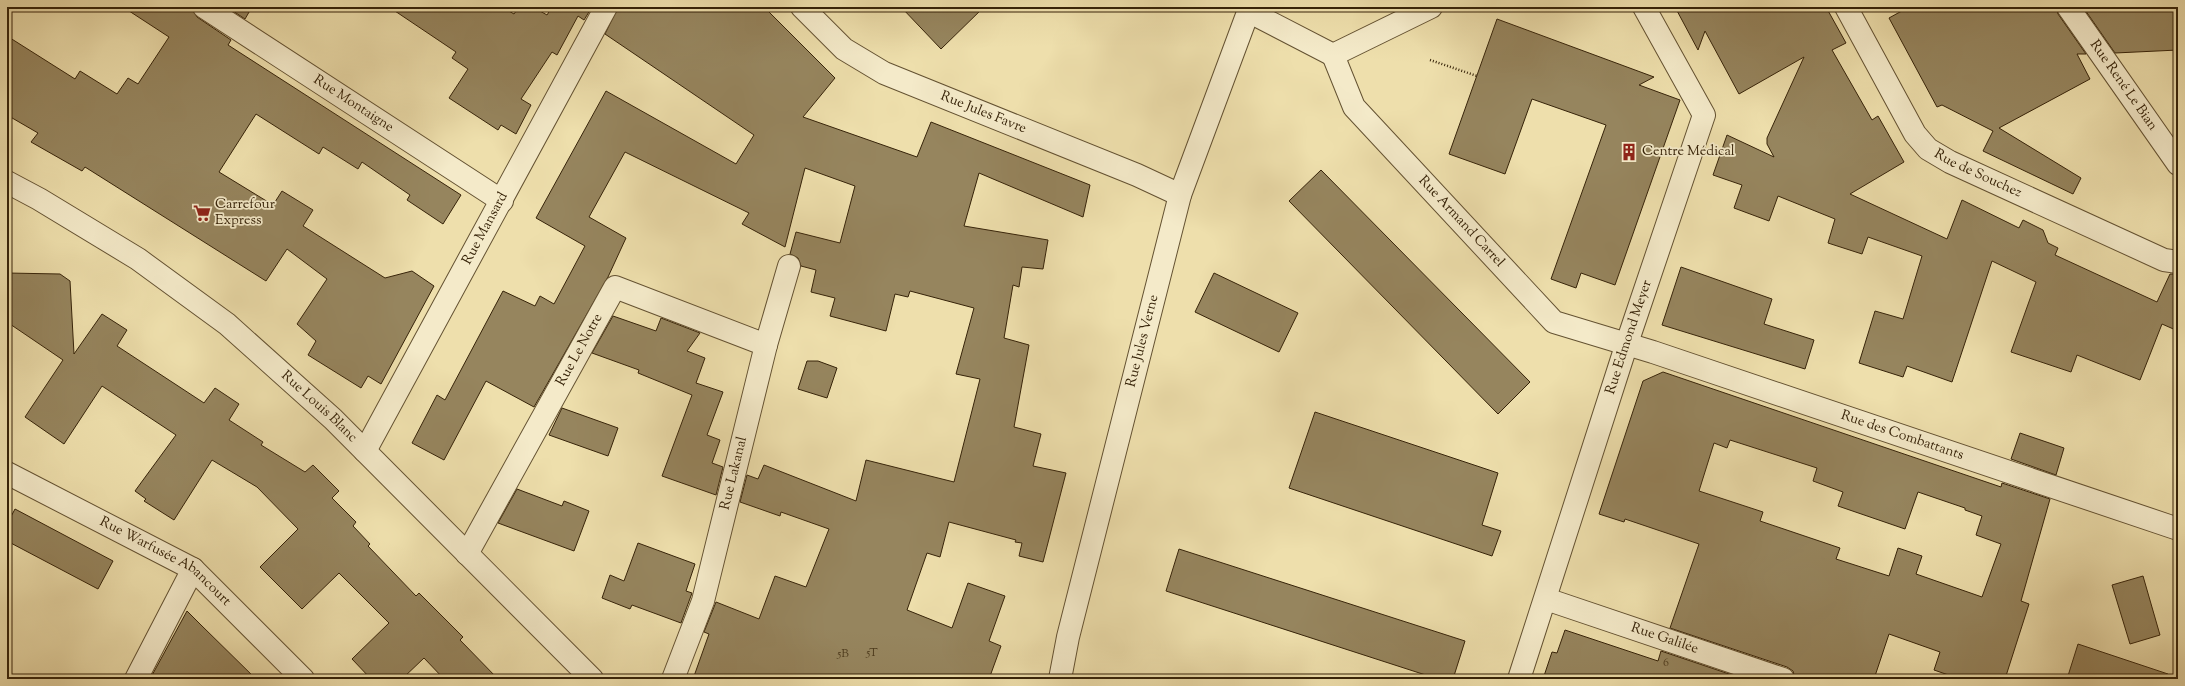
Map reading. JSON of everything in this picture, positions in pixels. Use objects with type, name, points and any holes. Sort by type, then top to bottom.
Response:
[{"type":"street","name":"Rue Montaigne","points":[[204,7],[502,201]]},
{"type":"street","name":"Rue Mansard","points":[[365,451],[606,7]]},
{"type":"street","name":"Rue Jules Favre","points":[[802,7],[844,49],[884,73],[1137,175],[1180,195]]},
{"type":"street","points":[[1249,9],[1333,55],[1431,7]]},
{"type":"street","name":"Rue Edmond Meyer","points":[[1519,679],[1546,599],[1627,343],[1704,115],[1644,7]]},
{"type":"street","name":"Rue de Souchez","points":[[1846,7],[1915,134],[1928,149],[1950,162],[2164,260],[2178,262]]},
{"type":"street","name":"Rue René Le Bian","points":[[2068,7],[2178,164]]},
{"type":"street","name":"Rue Jules Verne","points":[[1060,679],[1068,637],[1180,195],[1249,9]]},
{"type":"street","name":"Rue Armand Carrel","points":[[1333,55],[1354,107],[1554,322],[1627,343]]},
{"type":"street","name":"Rue Louis Blanc","points":[[7,182],[39,199],[138,259],[227,324],[333,419],[592,679]]},
{"type":"street","name":"Rue Lakanal","points":[[673,679],[703,601],[766,345],[789,266]]},
{"type":"street","name":"Rue Le Notre","points":[[467,554],[614,288],[766,345]]},
{"type":"street","name":"Rue des Combattants","points":[[1627,343],[2178,529]]},
{"type":"street","name":"Rue Warfusée Abancourt","points":[[7,473],[193,569],[303,679]]},
{"type":"street","points":[[136,679],[193,569]]},
{"type":"street","name":"Rue Galilée","points":[[1546,599],[1783,679]]},
{"type":"path","points":[[1430,60],[1477,76]]},
{"type":"building","points":[[123,7],[192,7],[197,17],[231,40],[228,45],[461,195],[443,224],[407,200],[410,195],[362,162],[358,169],[323,147],[319,154],[256,114],[219,172],[273,205],[282,191],[313,210],[303,226],[385,278],[412,271],[434,286],[381,384],[368,376],[361,388],[308,355],[316,341],[297,324],[327,279],[287,249],[266,281],[85,167],[82,171],[31,142],[38,133],[7,115],[7,36],[75,79],[80,71],[117,94],[128,78],[138,84],[169,37]]},
{"type":"building","points":[[227,7],[252,7],[245,19]]},
{"type":"building","points":[[389,7],[502,7],[514,14],[519,7],[533,7],[547,15],[552,7],[592,7],[584,20],[578,16],[557,55],[552,52],[521,99],[531,105],[516,134],[501,125],[498,130],[449,98],[468,69],[452,58],[456,52]]},
{"type":"building","points":[[618,7],[764,7],[835,78],[803,117],[917,157],[931,122],[1090,185],[1083,217],[979,173],[964,226],[1048,240],[1043,269],[1022,267],[1019,287],[1013,285],[1004,338],[1029,345],[1014,427],[1041,434],[1033,466],[1066,473],[1043,562],[1019,556],[1022,543],[1015,542],[1016,540],[949,522],[940,557],[927,553],[907,610],[952,628],[968,583],[1005,596],[989,641],[1001,646],[989,679],[693,679],[709,634],[704,632],[716,602],[759,619],[775,576],[806,587],[829,529],[781,512],[780,516],[740,502],[747,475],[758,479],[764,465],[856,501],[866,460],[954,482],[980,379],[956,374],[974,308],[910,291],[908,297],[895,294],[886,331],[830,316],[835,298],[811,292],[816,270],[801,266],[798,258],[790,254],[796,232],[840,243],[855,186],[805,168],[785,247],[742,224],[749,213],[625,152],[589,217],[626,238],[608,277],[534,407],[486,381],[444,460],[412,443],[437,395],[445,400],[503,291],[535,306],[540,296],[554,304],[585,246],[536,218],[606,91],[736,164],[754,135],[605,34]]},
{"type":"building","points":[[901,7],[984,7],[941,49]]},
{"type":"building","points":[[1675,7],[1826,7],[1846,43],[1832,50],[1872,120],[1878,116],[1904,162],[1850,194],[1947,239],[1962,200],[2019,228],[2023,220],[2043,230],[2048,243],[2058,248],[2055,255],[2157,302],[2170,274],[2178,274],[2178,331],[2162,324],[2140,380],[2077,355],[2071,372],[2011,352],[2036,282],[1992,261],[1952,382],[1907,366],[1903,377],[1859,363],[1875,311],[1903,319],[1922,256],[1868,237],[1862,254],[1828,243],[1835,219],[1778,196],[1769,221],[1734,208],[1742,185],[1713,175],[1727,135],[1774,157],[1767,144],[1767,138],[1804,57],[1739,94],[1705,31],[1698,50]]},
{"type":"building","points":[[1909,7],[2056,7],[2058,14],[2086,54],[2077,54],[2090,79],[1999,128],[2081,178],[2073,194],[1983,151],[1993,131],[1942,105],[1937,107],[1889,18]]},
{"type":"building","points":[[2083,7],[2178,7],[2178,50],[2115,53]]},
{"type":"building","name":"Centre Médical","points":[[1497,19],[1654,77],[1639,85],[1680,100],[1615,285],[1581,273],[1576,288],[1551,279],[1606,125],[1532,99],[1505,174],[1449,154]]},
{"type":"building","points":[[1321,170],[1530,382],[1498,414],[1289,201]]},
{"type":"building","points":[[1681,267],[1772,299],[1764,324],[1814,340],[1805,369],[1662,325]]},
{"type":"building","points":[[7,273],[60,274],[70,281],[74,354],[102,314],[127,330],[117,346],[204,403],[215,388],[239,404],[229,420],[263,442],[261,445],[305,472],[313,465],[339,491],[332,498],[356,522],[353,526],[370,544],[368,546],[416,596],[419,593],[463,637],[460,640],[498,679],[444,679],[424,658],[402,679],[371,679],[352,659],[389,623],[339,573],[302,609],[260,567],[298,529],[257,487],[212,460],[174,520],[144,501],[146,499],[135,491],[176,435],[102,386],[64,444],[25,417],[63,360],[7,322]]},
{"type":"building","points":[[1214,273],[1298,313],[1279,352],[1195,312]]},
{"type":"building","points":[[613,316],[656,331],[661,318],[700,333],[687,351],[705,358],[696,383],[723,392],[707,435],[720,440],[712,463],[723,467],[716,495],[662,476],[692,395],[638,373],[639,370],[592,353]]},
{"type":"building","points":[[807,361],[818,361],[837,368],[827,398],[798,389]]},
{"type":"building","points":[[1663,372],[2001,487],[2002,483],[2050,499],[2021,601],[2029,604],[2005,679],[1960,679],[1934,670],[1940,652],[1889,634],[1874,679],[1795,679],[1793,671],[1787,667],[1670,628],[1699,544],[1625,519],[1624,522],[1599,514],[1643,381]],"holes":[[[1730,440],[1817,468],[1813,481],[1843,492],[1838,506],[1905,529],[1918,492],[1965,508],[1965,510],[1982,516],[1976,535],[2001,544],[1982,597],[1916,574],[1922,556],[1898,548],[1889,576],[1836,559],[1840,548],[1760,521],[1763,512],[1699,491],[1714,443],[1727,448]]]},
{"type":"building","points":[[562,408],[618,428],[608,456],[549,435]]},
{"type":"building","points":[[1315,412],[1498,473],[1482,525],[1501,531],[1492,556],[1289,488]]},
{"type":"building","points":[[2020,433],[2064,448],[2056,475],[2011,459]]},
{"type":"building","points":[[517,489],[562,506],[564,501],[589,511],[574,551],[498,523]]},
{"type":"building","points":[[15,509],[113,561],[98,589],[7,541],[7,524]]},
{"type":"building","points":[[638,543],[695,564],[686,591],[692,593],[681,623],[632,605],[630,609],[602,598],[610,575],[624,581]]},
{"type":"building","points":[[1179,549],[1465,641],[1453,679],[1438,679],[1166,591]]},
{"type":"building","points":[[2143,576],[2160,635],[2130,644],[2112,585]]},
{"type":"building","points":[[187,611],[201,625],[256,679],[150,679]]},
{"type":"building","points":[[1565,630],[1658,661],[1661,651],[1744,679],[1543,679],[1552,652],[1557,653]]},
{"type":"building","points":[[2078,644],[2168,674],[2167,679],[2067,679]]},
{"type":"place","name":"Centre Médical","points":[[1629,152]]},
{"type":"place","name":"Carrefour Express","points":[[202,213]]}]
